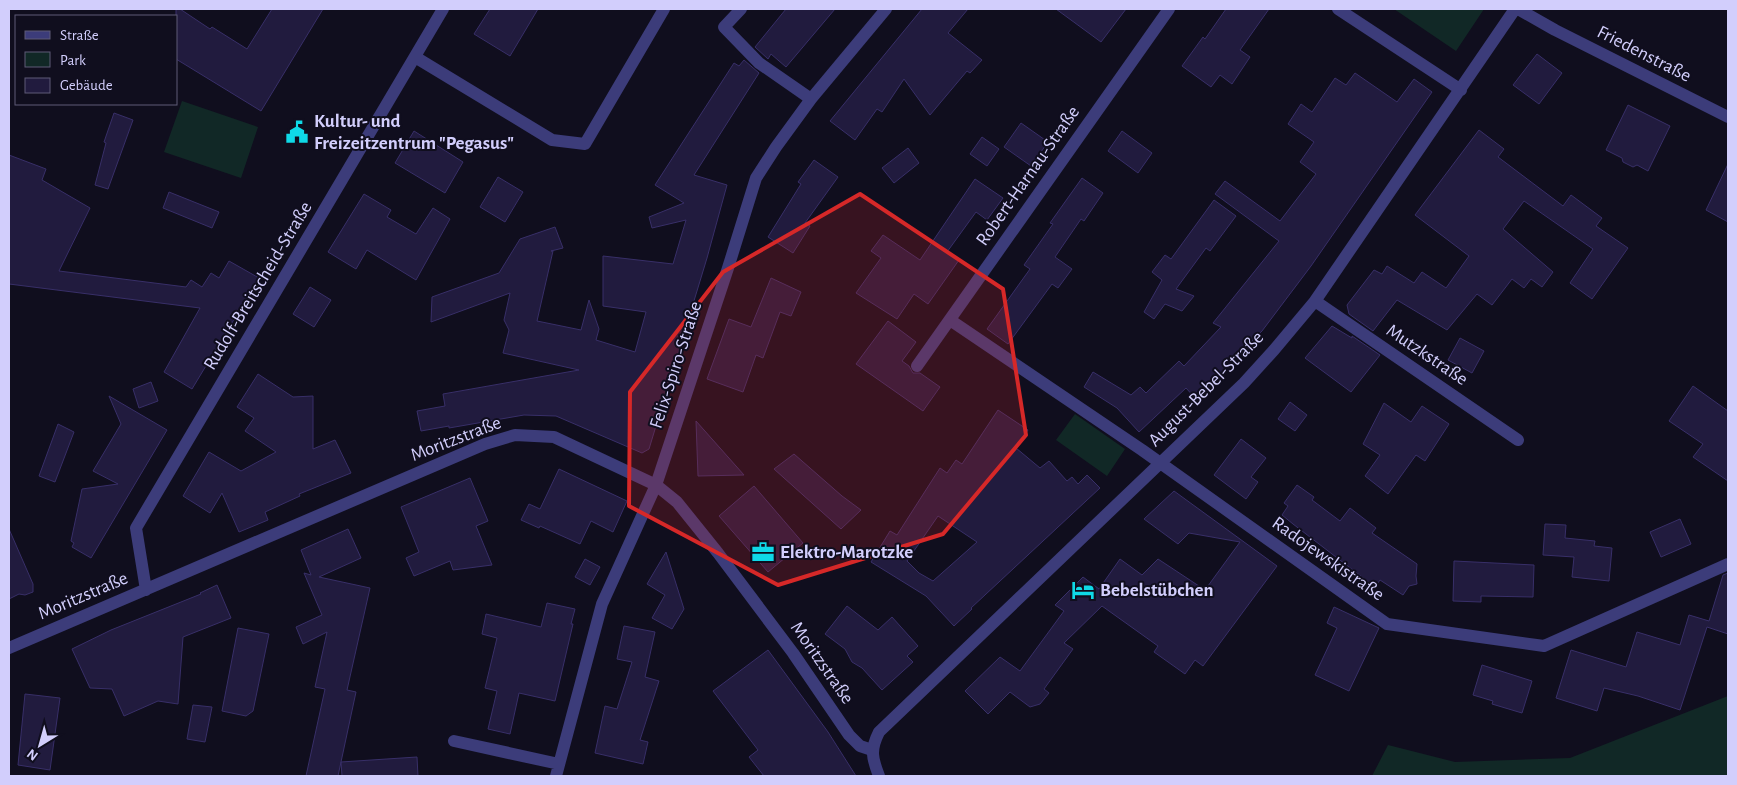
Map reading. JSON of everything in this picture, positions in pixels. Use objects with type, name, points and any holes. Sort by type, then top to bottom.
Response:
[{"type":"street","name":"Rudolf-Breitscheid-Straße","points":[[146,590],[136,528],[443,9]]},
{"type":"street","points":[[415,57],[552,140],[585,144],[664,9]]},
{"type":"street","points":[[741,9],[724,27],[759,63],[811,99]]},
{"type":"street","name":"Felix-Spiro-Straße","points":[[454,741],[558,770],[602,604],[656,485],[756,178],[811,99],[886,9]]},
{"type":"street","name":"Robert-Harnau-Straße","points":[[917,366],[1169,9]]},
{"type":"street","points":[[1338,9],[1461,90]]},
{"type":"street","name":"August-Bebel-Straße","points":[[872,750],[878,732],[1244,382],[1315,301],[1516,9]]},
{"type":"street","name":"Friedenstraße","points":[[1516,9],[1728,116]]},
{"type":"street","name":"Mutzkstraße","points":[[1315,301],[1518,440]]},
{"type":"street","name":"Radojewskistraße","points":[[950,320],[1160,463],[1387,624],[1544,646],[1728,564]]},
{"type":"street","name":"Moritzstraße","points":[[9,648],[485,444],[515,435],[554,437],[656,485],[677,502],[793,653],[849,735],[860,746],[872,750]]},
{"type":"street","points":[[872,750],[879,776]]},
{"type":"highlighted area","points":[[860,194],[1003,289],[1026,435],[943,534],[778,585],[629,506],[630,392],[723,272]]},
{"type":"green space","points":[[1394,9],[1484,9],[1456,51]]},
{"type":"green space","points":[[182,101],[258,127],[241,178],[164,152]]},
{"type":"green space","points":[[1075,414],[1125,449],[1107,476],[1056,440]]},
{"type":"green space","points":[[1728,696],[1728,776],[1372,776],[1388,745],[1455,762],[1570,758]]},
{"type":"building","points":[[176,9],[180,9],[210,29],[212,27],[247,49],[272,9],[323,9],[261,111],[178,60],[178,15],[176,15]]},
{"type":"building","points":[[490,9],[538,9],[510,56],[474,34]]},
{"type":"building","points":[[786,9],[835,9],[786,67],[771,54],[768,59],[755,47]]},
{"type":"building","points":[[922,9],[968,9],[948,33],[982,60],[970,73],[967,71],[930,115],[904,79],[882,112],[877,109],[855,140],[830,121]]},
{"type":"building","points":[[1056,9],[1126,9],[1101,42]]},
{"type":"building","points":[[1226,9],[1269,9],[1240,50],[1250,57],[1232,84],[1220,75],[1211,87],[1182,66],[1203,37],[1205,39]]},
{"type":"building","points":[[1537,54],[1562,73],[1539,104],[1513,85]]},
{"type":"building","points":[[744,60],[759,73],[694,175],[727,185],[707,258],[649,449],[642,453],[556,416],[524,415],[421,431],[417,411],[445,406],[443,394],[579,370],[503,353],[509,330],[504,320],[510,293],[431,322],[432,297],[499,273],[520,239],[555,227],[563,248],[551,251],[553,251],[537,321],[581,330],[589,300],[599,329],[596,340],[635,352],[646,312],[603,306],[603,256],[673,264],[686,220],[652,228],[649,217],[684,203],[655,185],[734,63],[739,66]]},
{"type":"building","points":[[1355,73],[1397,102],[1414,79],[1432,92],[1311,266],[1262,331],[1195,398],[1186,388],[1139,432],[1117,408],[1084,387],[1093,372],[1131,395],[1140,387],[1146,393],[1179,361],[1184,366],[1221,327],[1213,323],[1279,241],[1215,194],[1225,181],[1280,221],[1316,174],[1300,162],[1314,142],[1288,124],[1301,104],[1312,112],[1335,78],[1346,85]]},
{"type":"building","points":[[1628,105],[1670,126],[1648,171],[1637,165],[1633,167],[1623,162],[1622,158],[1606,150]]},
{"type":"building","points":[[114,113],[133,120],[108,189],[95,185],[106,143],[104,142]]},
{"type":"building","points":[[1021,123],[1048,142],[1031,166],[1004,147]]},
{"type":"building","points":[[1479,130],[1504,149],[1498,157],[1563,206],[1571,195],[1602,218],[1596,226],[1628,248],[1592,299],[1570,283],[1593,249],[1524,201],[1503,229],[1553,272],[1542,287],[1531,279],[1524,288],[1512,279],[1492,305],[1477,294],[1447,330],[1397,300],[1373,331],[1349,314],[1347,305],[1374,270],[1382,274],[1387,266],[1414,283],[1422,272],[1446,288],[1469,256],[1415,215]]},
{"type":"building","points":[[414,131],[463,162],[445,193],[395,163]]},
{"type":"building","points":[[1122,131],[1152,153],[1138,173],[1108,151]]},
{"type":"building","points":[[982,137],[999,149],[987,166],[970,154]]},
{"type":"building","points":[[908,148],[919,163],[894,183],[882,168]]},
{"type":"building","points":[[9,155],[46,169],[42,180],[90,208],[59,271],[186,287],[191,280],[202,287],[211,273],[219,278],[229,261],[259,278],[192,389],[164,372],[200,308],[9,284]]},
{"type":"building","points":[[814,160],[838,177],[805,223],[810,226],[793,253],[768,237],[801,184],[798,182]]},
{"type":"building","points":[[1728,164],[1728,222],[1706,210]]},
{"type":"building","points":[[498,177],[523,192],[505,222],[480,207]]},
{"type":"building","points":[[1082,178],[1103,193],[1084,221],[1081,219],[1055,257],[1072,269],[1058,288],[1052,284],[1008,344],[987,329],[1030,269],[1024,265],[1053,224],[1050,223]]},
{"type":"building","points":[[975,179],[1003,198],[987,220],[976,212],[947,252],[959,260],[928,304],[914,294],[897,319],[856,293],[881,258],[871,251],[883,235],[920,260]]},
{"type":"building","points":[[169,192],[219,212],[212,228],[163,208]]},
{"type":"building","points":[[364,194],[391,210],[387,217],[416,234],[433,208],[450,219],[416,280],[367,250],[356,269],[328,252]]},
{"type":"building","points":[[1214,200],[1236,216],[1210,251],[1206,248],[1176,289],[1194,296],[1182,311],[1165,304],[1154,319],[1144,312],[1162,280],[1152,272],[1165,255],[1171,259]]},
{"type":"building","points":[[771,278],[801,292],[791,316],[780,312],[763,358],[756,355],[743,392],[707,379],[729,319],[751,327]]},
{"type":"building","points":[[310,287],[331,300],[314,327],[293,314]]},
{"type":"building","points":[[888,321],[916,342],[902,361],[909,366],[913,373],[920,373],[940,387],[923,411],[856,364]]},
{"type":"building","points":[[1332,326],[1352,338],[1352,336],[1380,355],[1351,392],[1305,358]]},
{"type":"building","points":[[1460,338],[1484,351],[1472,373],[1448,360]]},
{"type":"building","points":[[258,374],[293,397],[313,396],[313,449],[335,440],[351,473],[299,494],[300,496],[265,512],[268,520],[239,532],[222,493],[210,513],[183,496],[209,452],[241,471],[276,452],[245,431],[254,418],[237,407]]},
{"type":"building","points":[[151,382],[158,401],[139,408],[133,389]]},
{"type":"building","points":[[1693,386],[1728,411],[1728,481],[1693,457],[1703,444],[1669,421]]},
{"type":"building","points":[[109,396],[167,430],[91,558],[72,547],[74,543],[71,541],[82,489],[118,484],[93,471],[121,424]]},
{"type":"building","points":[[1290,402],[1307,415],[1295,431],[1278,419]]},
{"type":"building","points":[[1384,403],[1411,422],[1422,406],[1449,424],[1425,461],[1416,455],[1388,494],[1365,476],[1380,455],[1363,444]]},
{"type":"building","points":[[998,410],[1028,430],[1016,448],[1040,468],[1049,461],[1067,481],[1072,477],[1078,484],[1087,475],[1100,488],[954,626],[926,596],[871,562],[890,531],[897,535],[940,468],[947,473],[956,460],[962,464]],"holes":[[[938,516],[977,542],[933,581],[919,573],[907,561]]]},
{"type":"building","points":[[696,421],[744,475],[698,476]]},
{"type":"building","points":[[58,424],[74,432],[55,482],[39,476]]},
{"type":"building","points":[[1241,439],[1266,458],[1251,477],[1258,482],[1246,499],[1214,475]]},
{"type":"building","points":[[794,454],[861,510],[841,529],[774,469]]},
{"type":"building","points":[[559,469],[627,501],[613,532],[591,521],[580,544],[540,526],[539,528],[521,520],[529,504],[540,509]]},
{"type":"building","points":[[470,478],[488,521],[476,526],[492,565],[453,570],[450,561],[414,576],[406,558],[419,552],[401,507]]},
{"type":"building","points":[[1297,485],[1314,497],[1312,500],[1340,521],[1350,508],[1376,528],[1372,533],[1417,564],[1417,584],[1409,586],[1403,595],[1380,580],[1375,587],[1282,515],[1288,506],[1284,503]]},
{"type":"building","points":[[754,486],[803,543],[768,572],[719,516]]},
{"type":"building","points":[[1174,491],[1277,566],[1203,666],[1195,660],[1185,674],[1154,652],[1158,646],[1102,606],[1064,643],[1073,649],[1044,689],[1049,693],[1040,704],[1030,707],[1010,692],[988,714],[965,691],[1000,657],[1020,671],[1064,611],[1055,605],[1083,577],[1099,589],[1120,559],[1142,575],[1158,559],[1205,590],[1240,542],[1189,533],[1178,544],[1144,519]]},
{"type":"building","points":[[1680,519],[1691,544],[1661,557],[1650,532]]},
{"type":"building","points":[[1545,524],[1566,525],[1565,538],[1595,541],[1594,546],[1612,548],[1609,581],[1572,577],[1574,557],[1543,555]]},
{"type":"building","points":[[9,529],[33,584],[33,592],[25,595],[19,594],[9,599]]},
{"type":"building","points":[[348,529],[361,558],[319,577],[370,588],[347,690],[356,692],[338,776],[306,776],[325,689],[315,687],[327,632],[303,644],[296,627],[322,615],[304,573],[311,575],[301,550]]},
{"type":"building","points":[[666,552],[684,609],[672,629],[652,618],[665,595],[647,584]]},
{"type":"building","points":[[585,559],[600,567],[590,585],[575,577]]},
{"type":"building","points":[[1454,561],[1534,565],[1533,597],[1481,596],[1481,602],[1453,601]]},
{"type":"building","points":[[1728,573],[1728,634],[1707,627],[1680,710],[1638,696],[1604,688],[1597,711],[1556,698],[1571,650],[1626,667],[1637,632],[1680,645],[1689,615],[1709,621],[1723,575]]},
{"type":"building","points":[[217,585],[231,618],[183,637],[178,704],[158,701],[124,716],[112,689],[90,688],[72,649],[111,630],[201,594]]},
{"type":"building","points":[[547,603],[575,609],[555,701],[519,693],[510,734],[488,729],[497,691],[485,688],[497,638],[482,634],[486,614],[541,627]]},
{"type":"building","points":[[847,606],[878,630],[892,617],[918,646],[907,656],[913,662],[882,690],[862,668],[852,662],[845,649],[825,634]]},
{"type":"building","points":[[1334,607],[1379,628],[1349,691],[1315,675],[1337,628],[1327,623]]},
{"type":"building","points":[[624,626],[655,632],[645,677],[659,681],[640,740],[648,742],[643,764],[595,753],[605,706],[617,709],[632,662],[617,659]]},
{"type":"building","points":[[238,628],[269,634],[253,711],[246,716],[222,711]]},
{"type":"building","points":[[768,650],[828,732],[856,776],[764,776],[749,757],[758,750],[713,691]]},
{"type":"building","points":[[1482,665],[1532,681],[1522,713],[1492,704],[1493,701],[1473,695]]},
{"type":"building","points":[[25,694],[60,698],[50,770],[18,765]]},
{"type":"building","points":[[193,705],[212,707],[205,742],[187,739]]},
{"type":"building","points":[[417,757],[418,776],[342,776],[341,762]]},
{"type":"place","name":"Kultur- und Freizeitzentrum \"Pegasus\"","points":[[297,132]]},
{"type":"place","name":"Elektro-Marotzke","points":[[763,552]]},
{"type":"place","name":"Bebelstübchen","points":[[1083,590]]}]
